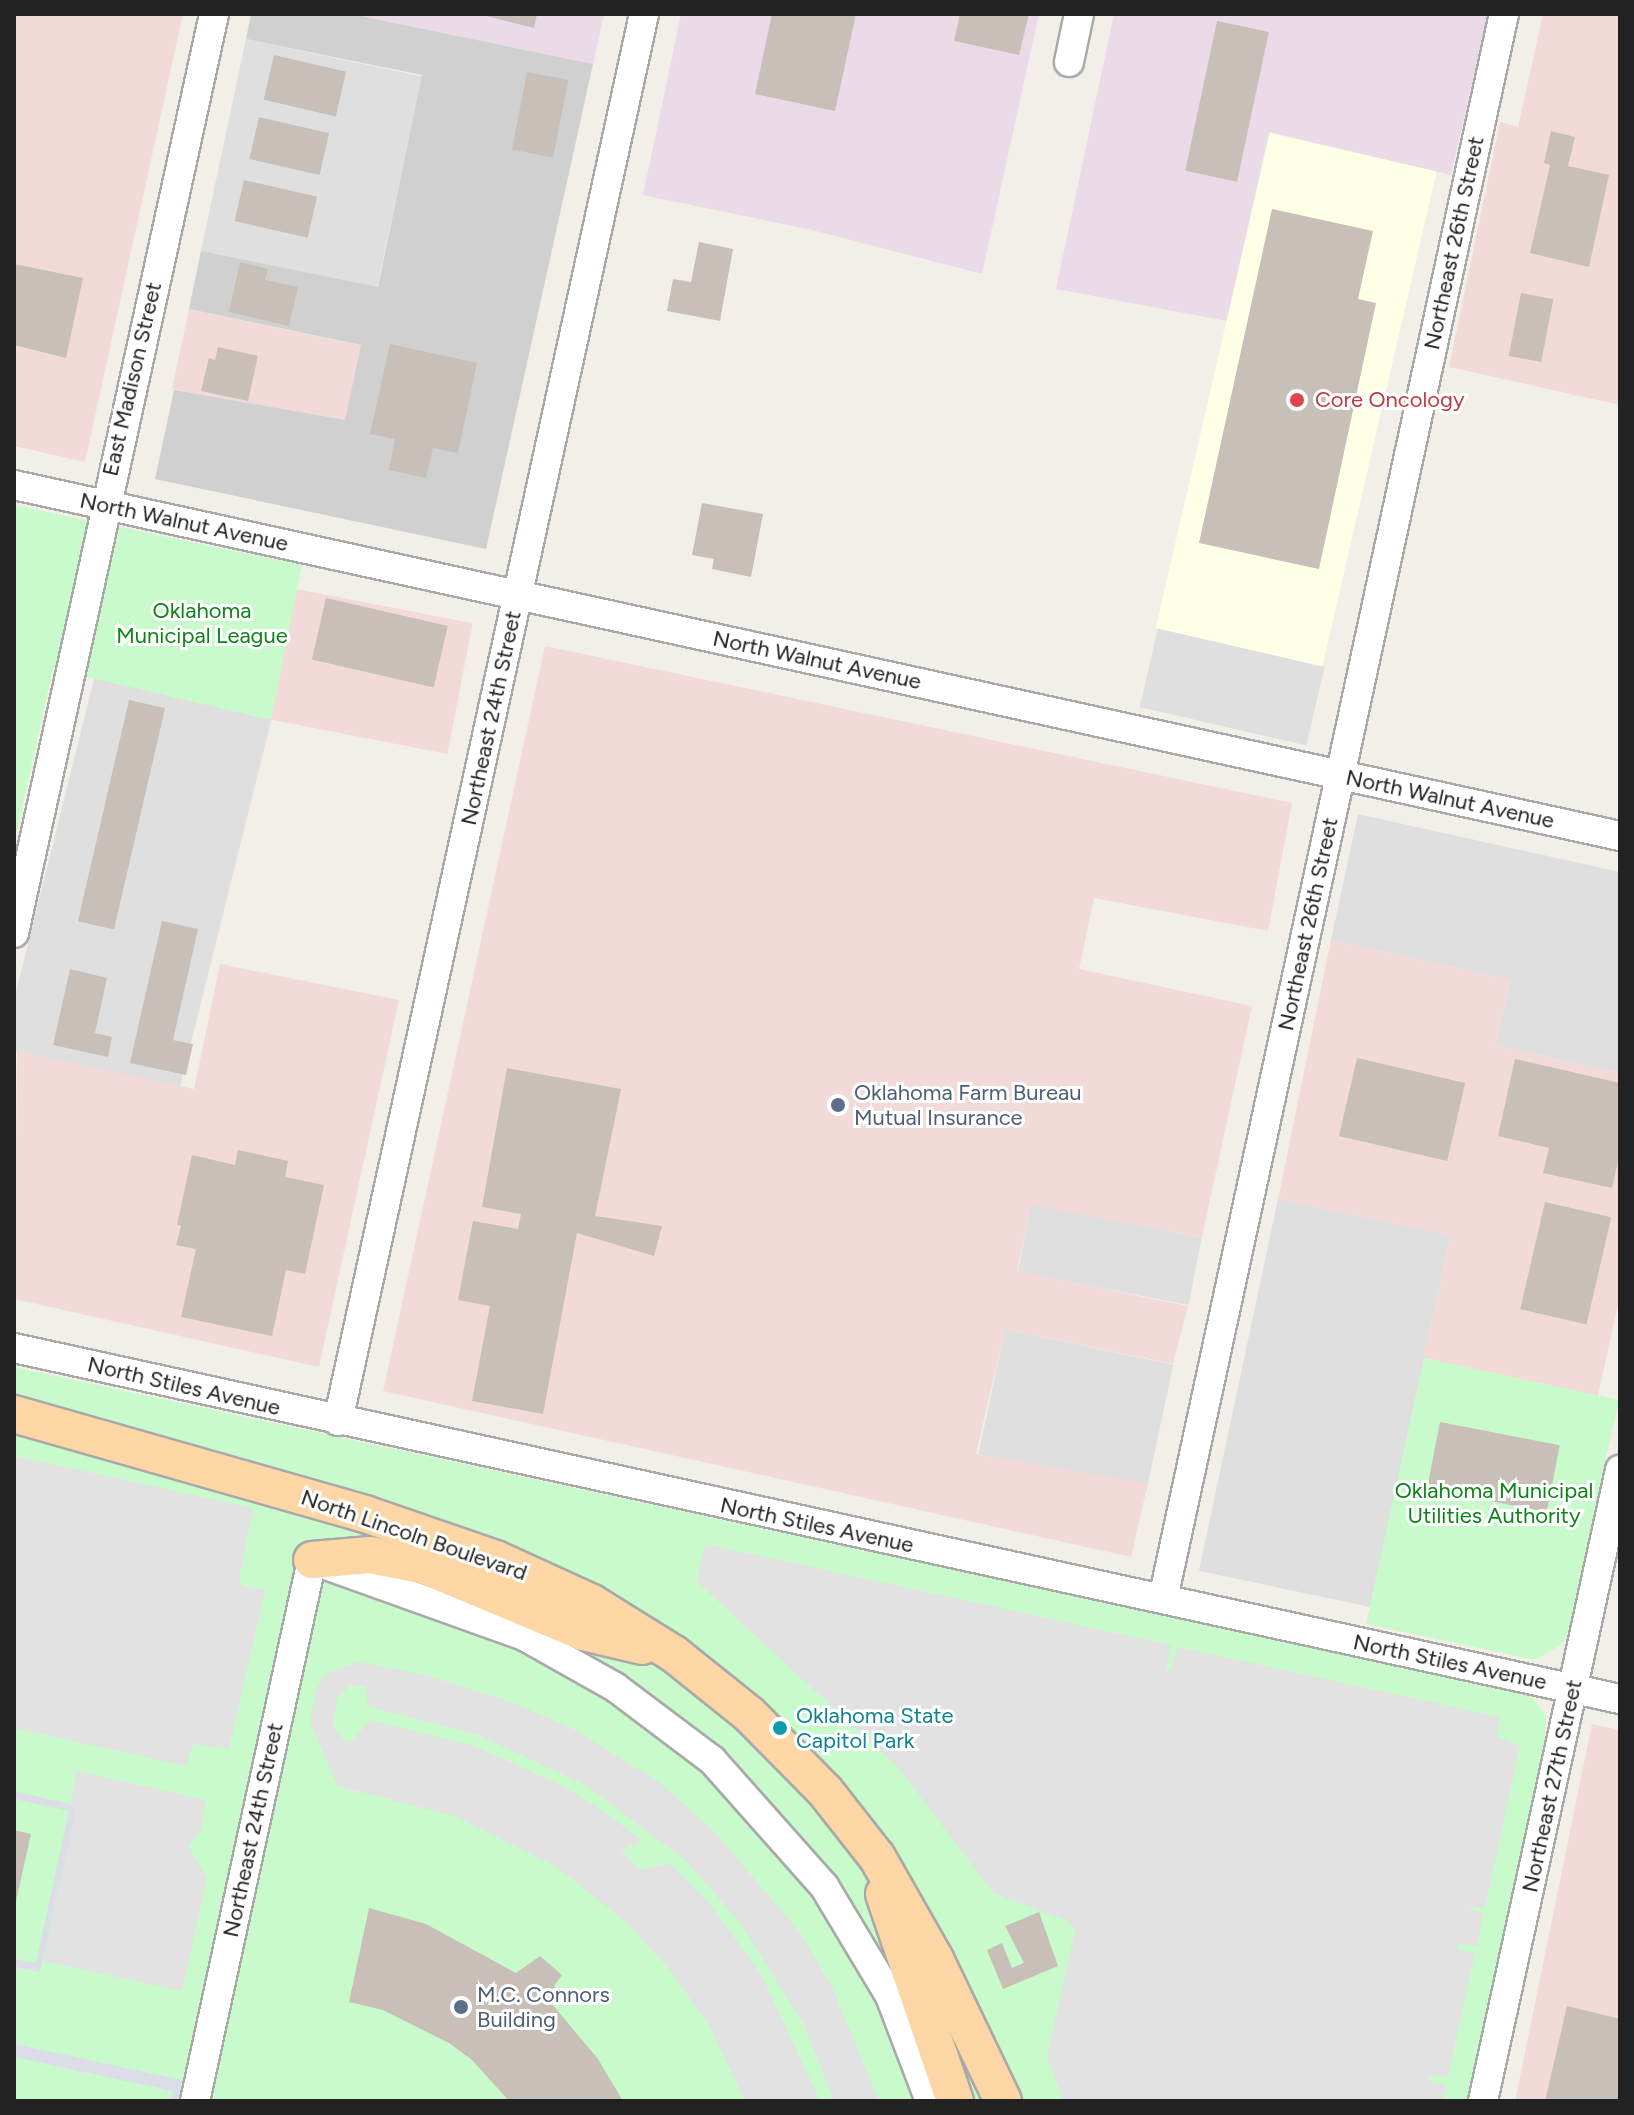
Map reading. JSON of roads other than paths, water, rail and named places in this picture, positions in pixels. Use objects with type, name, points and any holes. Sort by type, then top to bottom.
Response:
[{"type":"main road","name":"North Lincoln Boulevard","points":[[14,1414],[365,1514],[496,1559],[592,1603],[674,1654],[749,1714],[825,1791],[877,1857],[935,1959],[1003,2101]]},
{"type":"main road","points":[[312,1560],[370,1555],[425,1566],[583,1632],[674,1654]]},
{"type":"main road","points":[[877,1857],[889,1921],[955,2101]]},
{"type":"street","name":"East Madison Street","points":[[14,933],[104,505],[214,14]]},
{"type":"street","name":"Northeast 24th Street","points":[[338,1421],[644,14]]},
{"type":"street","points":[[1069,62],[1079,14]]},
{"type":"street","name":"Northeast 26th Street","points":[[1163,1599],[1504,14]]},
{"type":"street","name":"North Walnut Avenue","points":[[14,485],[1620,836]]},
{"type":"street","name":"North Stiles Avenue","points":[[14,1348],[1620,1699]]},
{"type":"street","name":"Northeast 27th Street","points":[[1483,2101],[1620,1470]]},
{"type":"street","name":"Northeast 24th Street","points":[[195,2101],[312,1560]]},
{"type":"street","points":[[312,1560],[524,1636],[615,1687],[712,1760],[824,1886],[890,1996],[930,2101]]},
{"type":"place","name":"Core Oncology","points":[[1297,400]]},
{"type":"place","name":"Oklahoma Farm Bureau Mutual Insurance","points":[[838,1105]]},
{"type":"place","name":"Oklahoma State Capitol Park","points":[[780,1728]]},
{"type":"place","name":"M.C. Connors Building","points":[[461,2007]]},
{"type":"park label","name":"Oklahoma Municipal League","points":[[202,622]]},
{"type":"park label","name":"Oklahoma Municipal Utilities Authority","points":[[1494,1502]]}]
